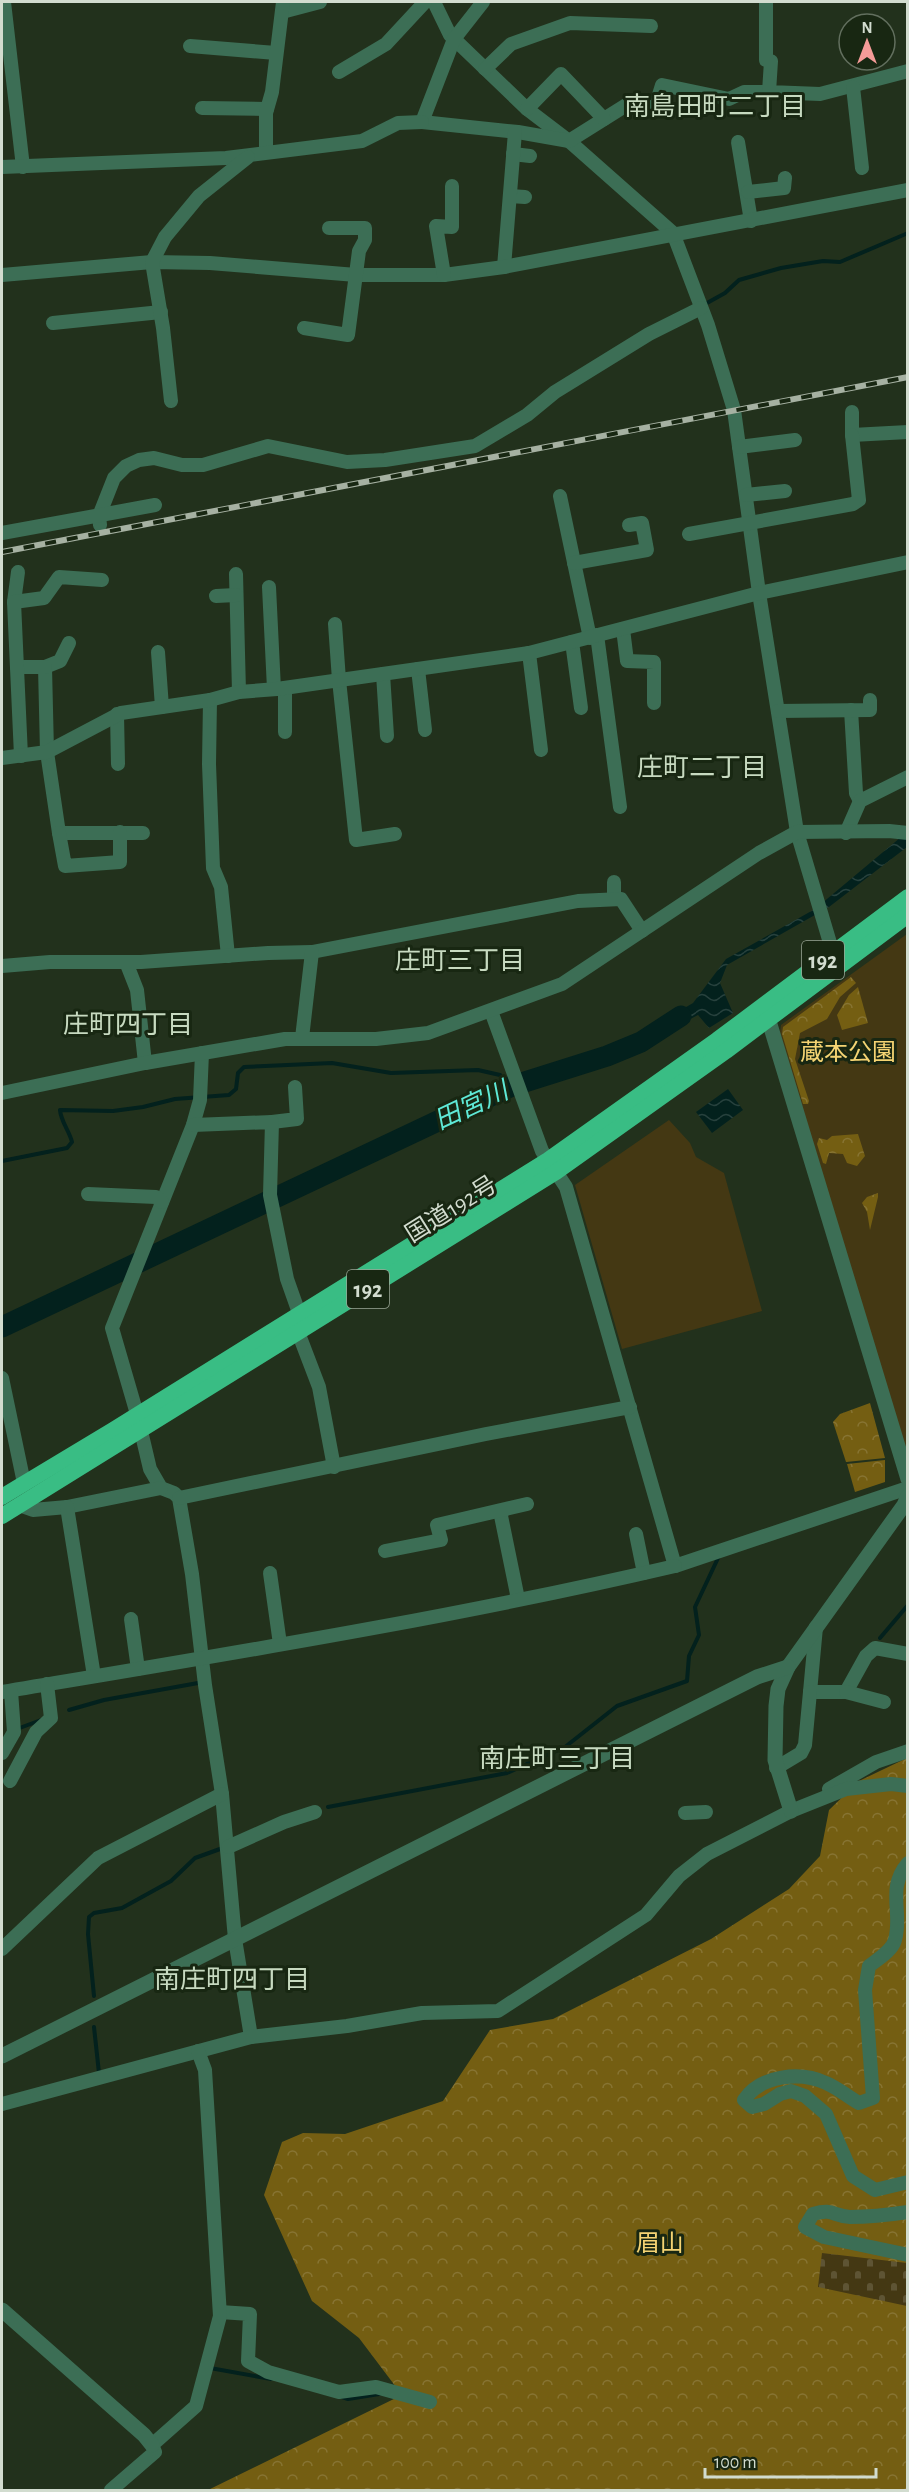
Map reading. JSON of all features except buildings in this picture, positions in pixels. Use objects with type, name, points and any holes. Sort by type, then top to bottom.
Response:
[{"type":"highway","name":"国道192号","points":[[766,1012],[833,953],[908,897]]},
{"type":"highway","name":"国道192号","points":[[2,1497],[24,1483],[212,1384],[298,1332],[552,1166],[766,1012],[908,915]]},
{"type":"highway","name":"国道192号","points":[[2,1516],[299,1313],[552,1166]]},
{"type":"street","points":[[4,2],[23,166]]},
{"type":"street","points":[[259,153],[272,92],[282,7],[320,2]]},
{"type":"street","points":[[339,72],[386,44],[425,2]]},
{"type":"street","points":[[434,2],[454,39],[527,110],[569,141],[673,233],[701,308],[731,400],[797,832],[833,953]]},
{"type":"street","points":[[422,122],[454,39],[483,2]]},
{"type":"street","points":[[766,2],[766,60],[771,61],[769,92]]},
{"type":"street","points":[[485,69],[511,44],[570,23],[651,26]]},
{"type":"street","points":[[190,46],[276,53]]},
{"type":"street","points":[[2,167],[226,158],[362,141],[398,123],[422,122],[515,132],[569,141],[628,104],[654,111],[662,85],[729,99],[744,92],[820,94],[854,87],[908,71]]},
{"type":"street","points":[[527,110],[561,74],[604,119]]},
{"type":"street","points":[[854,87],[862,168]]},
{"type":"street","points":[[202,108],[267,110]]},
{"type":"street","points":[[504,267],[515,132]]},
{"type":"street","points":[[738,142],[751,221]]},
{"type":"street","points":[[171,401],[152,262],[165,237],[199,195],[238,163],[259,153]]},
{"type":"street","points":[[513,154],[530,156]]},
{"type":"street","points":[[748,192],[784,188],[785,178]]},
{"type":"street","points":[[444,274],[436,226],[452,227],[453,186]]},
{"type":"street","points":[[2,275],[152,262],[210,263],[356,275],[444,274],[504,267],[908,190]]},
{"type":"street","points":[[510,196],[525,197]]},
{"type":"street","points":[[304,328],[348,335],[359,251],[365,240],[365,228],[329,228]]},
{"type":"street","points":[[100,520],[114,478],[126,466],[139,460],[154,458],[182,465],[203,465],[268,446],[348,462],[385,460],[475,446],[527,415],[555,392],[649,334],[701,308]]},
{"type":"street","points":[[53,323],[160,312]]},
{"type":"street","points":[[688,534],[814,512],[853,504],[859,500],[852,435],[852,412]]},
{"type":"street","points":[[852,435],[908,432]]},
{"type":"street","points":[[739,447],[795,440]]},
{"type":"street","points":[[746,495],[785,491]]},
{"type":"street","points":[[560,496],[574,563],[594,636],[620,807]]},
{"type":"street","points":[[2,533],[100,520],[154,505]]},
{"type":"street","points":[[574,563],[647,550],[642,523],[629,525]]},
{"type":"street","points":[[2,758],[47,752],[117,714],[210,700],[239,692],[529,653],[759,593],[908,562]]},
{"type":"street","points":[[18,572],[14,603],[21,756]]},
{"type":"street","points":[[236,574],[239,692]]},
{"type":"street","points":[[14,603],[44,598],[59,578],[102,580]]},
{"type":"street","points":[[269,587],[285,732]]},
{"type":"street","points":[[216,596],[236,595]]},
{"type":"street","points":[[335,624],[357,840],[395,834]]},
{"type":"street","points":[[623,629],[627,661],[654,662],[654,703]]},
{"type":"street","points":[[573,642],[581,708]]},
{"type":"street","points":[[17,667],[45,667],[60,661],[69,643]]},
{"type":"street","points":[[158,652],[162,707]]},
{"type":"street","points":[[529,653],[541,750]]},
{"type":"street","points":[[45,667],[47,752],[65,866],[120,862],[120,832]]},
{"type":"street","points":[[418,669],[425,730]]},
{"type":"street","points":[[383,674],[387,736]]},
{"type":"street","points":[[210,700],[209,764],[213,868],[221,887],[228,956]]},
{"type":"street","points":[[778,711],[870,710],[870,700]]},
{"type":"street","points":[[851,710],[856,794],[860,801]]},
{"type":"street","points":[[117,714],[118,764]]},
{"type":"street","points":[[846,833],[860,801],[908,777]]},
{"type":"street","points":[[2,1092],[145,1062],[285,1039],[376,1039],[428,1033],[562,984],[759,853],[797,832],[906,833]]},
{"type":"street","points":[[59,833],[144,833]]},
{"type":"street","points":[[614,882],[614,899]]},
{"type":"street","points":[[2,966],[50,962],[126,962],[312,952],[578,901],[614,899],[621,899],[642,931]]},
{"type":"street","points":[[302,1038],[312,952]]},
{"type":"street","points":[[126,962],[137,990],[145,1062]]},
{"type":"street","points":[[491,1011],[516,1084],[552,1166],[566,1187],[675,1566]]},
{"type":"street","points":[[766,1012],[908,1479]]},
{"type":"street","points":[[161,1488],[150,1469],[112,1328],[193,1125],[200,1098],[202,1053]]},
{"type":"street","points":[[193,1125],[297,1119],[295,1087]]},
{"type":"street","points":[[272,1122],[271,1199],[287,1279],[299,1313]]},
{"type":"street","points":[[88,1194],[156,1197],[162,1202]]},
{"type":"street","points":[[298,1332],[319,1387],[334,1467]]},
{"type":"street","points":[[2,1378],[24,1483]]},
{"type":"street","points":[[179,1498],[630,1407]]},
{"type":"street","points":[[19,1505],[33,1510],[68,1507],[161,1488],[174,1493],[179,1498],[222,1794],[235,1939],[252,2037]]},
{"type":"street","points":[[2,1753],[14,1732],[6,1691],[202,1658],[579,1589],[675,1566],[908,1488]]},
{"type":"street","points":[[791,1810],[776,1768],[778,1689],[788,1667],[904,1505],[908,1496]]},
{"type":"street","points":[[385,1551],[441,1540],[437,1525],[527,1504]]},
{"type":"street","points":[[68,1507],[94,1676]]},
{"type":"street","points":[[500,1511],[518,1599]]},
{"type":"street","points":[[636,1534],[644,1573]]},
{"type":"street","points":[[270,1573],[280,1644]]},
{"type":"street","points":[[131,1619],[138,1669]]},
{"type":"street","points":[[776,1768],[801,1753],[805,1745],[816,1628]]},
{"type":"street","points":[[846,1692],[866,1656],[875,1648],[908,1654]]},
{"type":"street","points":[[2,2056],[757,1677],[788,1667]]},
{"type":"street","points":[[10,1781],[36,1731],[51,1718],[46,1684]]},
{"type":"street","points":[[810,1692],[846,1692],[884,1702]]},
{"type":"street","points":[[806,1805],[836,1784],[876,1762],[908,1751]]},
{"type":"street","points":[[2,2104],[252,2037],[347,2026],[422,2013],[498,2011],[646,1914],[679,1876],[707,1854],[791,1810],[846,1789],[891,1784],[908,1786]]},
{"type":"street","points":[[2,1949],[98,1858],[222,1794]]},
{"type":"street","points":[[228,1847],[284,1822],[315,1812]]},
{"type":"street","points":[[685,1813],[706,1812]]},
{"type":"street","points":[[908,1863],[895,1887],[895,1941],[885,1954],[869,1966],[865,1990],[873,2098],[859,2103],[827,2083],[798,2076],[765,2082],[751,2089],[744,2100],[752,2107],[791,2091],[805,2096],[826,2114],[853,2176],[875,2190],[908,2182]]},
{"type":"street","points":[[152,2445],[196,2406],[220,2312],[205,2070],[198,2050]]},
{"type":"street","points":[[908,2212],[870,2217],[842,2217],[827,2210],[813,2214],[805,2227],[824,2237],[852,2241],[908,2255]]},
{"type":"street","points":[[2,2310],[144,2435],[152,2445],[155,2452],[111,2490]]},
{"type":"street","points":[[220,2312],[250,2314],[248,2361],[268,2372],[339,2392],[376,2387],[430,2402]]},
{"type":"green space","name":"蔵本公園","points":[[907,934],[907,1455],[780,1034],[781,1025]]},
{"type":"green space","points":[[851,977],[856,983],[840,997],[827,1019],[800,1033],[795,1059],[809,1101],[808,1104],[803,1104],[782,1034],[783,1027]]},
{"type":"green space","points":[[858,987],[868,1023],[842,1030],[837,1015],[849,995]]},
{"type":"green space","points":[[669,1120],[690,1143],[696,1157],[724,1173],[762,1311],[622,1349],[575,1185]]},
{"type":"green space","points":[[858,1134],[865,1156],[857,1166],[847,1163],[843,1154],[829,1153],[826,1164],[823,1163],[817,1144],[819,1138],[827,1140],[832,1136]]},
{"type":"green space","points":[[878,1193],[870,1230],[867,1212],[862,1203],[867,1197]]},
{"type":"green space","points":[[870,1403],[885,1458],[846,1462],[833,1422],[840,1414]]},
{"type":"green space","points":[[885,1460],[885,1482],[855,1492],[847,1464]]},
{"type":"green space","name":"眉山","points":[[907,1758],[907,2490],[208,2490],[402,2395],[359,2338],[312,2301],[264,2195],[282,2142],[303,2133],[345,2134],[443,2101],[490,2030],[553,2019],[711,1939],[789,1889],[820,1856],[829,1810],[859,1781]]},
{"type":"green space","points":[[822,2253],[907,2263],[907,2306],[818,2287]]},
{"type":"water","points":[[907,832],[907,847],[829,907],[727,965],[720,983],[733,1013],[709,1028],[698,1015],[660,1035],[655,1025],[693,1003],[726,959],[815,909]]},
{"type":"water","points":[[728,1089],[743,1110],[712,1133],[696,1112]]},
{"type":"waterway","points":[[707,303],[725,293],[739,280],[781,268],[823,261],[840,262],[908,233]]},
{"type":"waterway","name":"田宮川","points":[[2,1327],[512,1086],[607,1056],[641,1042],[681,1016]]},
{"type":"waterway","points":[[2,1161],[67,1148],[72,1142],[60,1110],[113,1111],[175,1099],[229,1095],[236,1089],[238,1073],[244,1067],[332,1063],[391,1073],[478,1070],[500,1075]]},
{"type":"waterway","points":[[328,1807],[507,1773],[565,1747],[617,1706],[687,1681],[689,1656],[699,1635],[695,1607],[719,1556]]},
{"type":"waterway","points":[[880,1638],[908,1605]]},
{"type":"waterway","points":[[69,1710],[104,1700],[198,1683]]},
{"type":"waterway","points":[[17,1729],[41,1720]]},
{"type":"waterway","points":[[94,1996],[88,1934],[89,1917],[94,1913],[122,1908],[171,1881],[195,1858],[220,1849]]},
{"type":"waterway","points":[[94,2027],[99,2073]]},
{"type":"waterway","points":[[210,2368],[271,2379]]},
{"type":"waterway","points":[[342,2397],[348,2399],[379,2394]]},
{"type":"railway","points":[[2,552],[908,377]]},
{"type":"district","name":"南島田町二丁目","points":[[715,106]]},
{"type":"district","name":"庄町二丁目","points":[[702,767]]},
{"type":"district","name":"庄町三丁目","points":[[460,960]]},
{"type":"district","name":"庄町四丁目","points":[[128,1024]]},
{"type":"district","name":"南庄町三丁目","points":[[557,1758]]},
{"type":"district","name":"南庄町四丁目","points":[[232,1979]]}]
